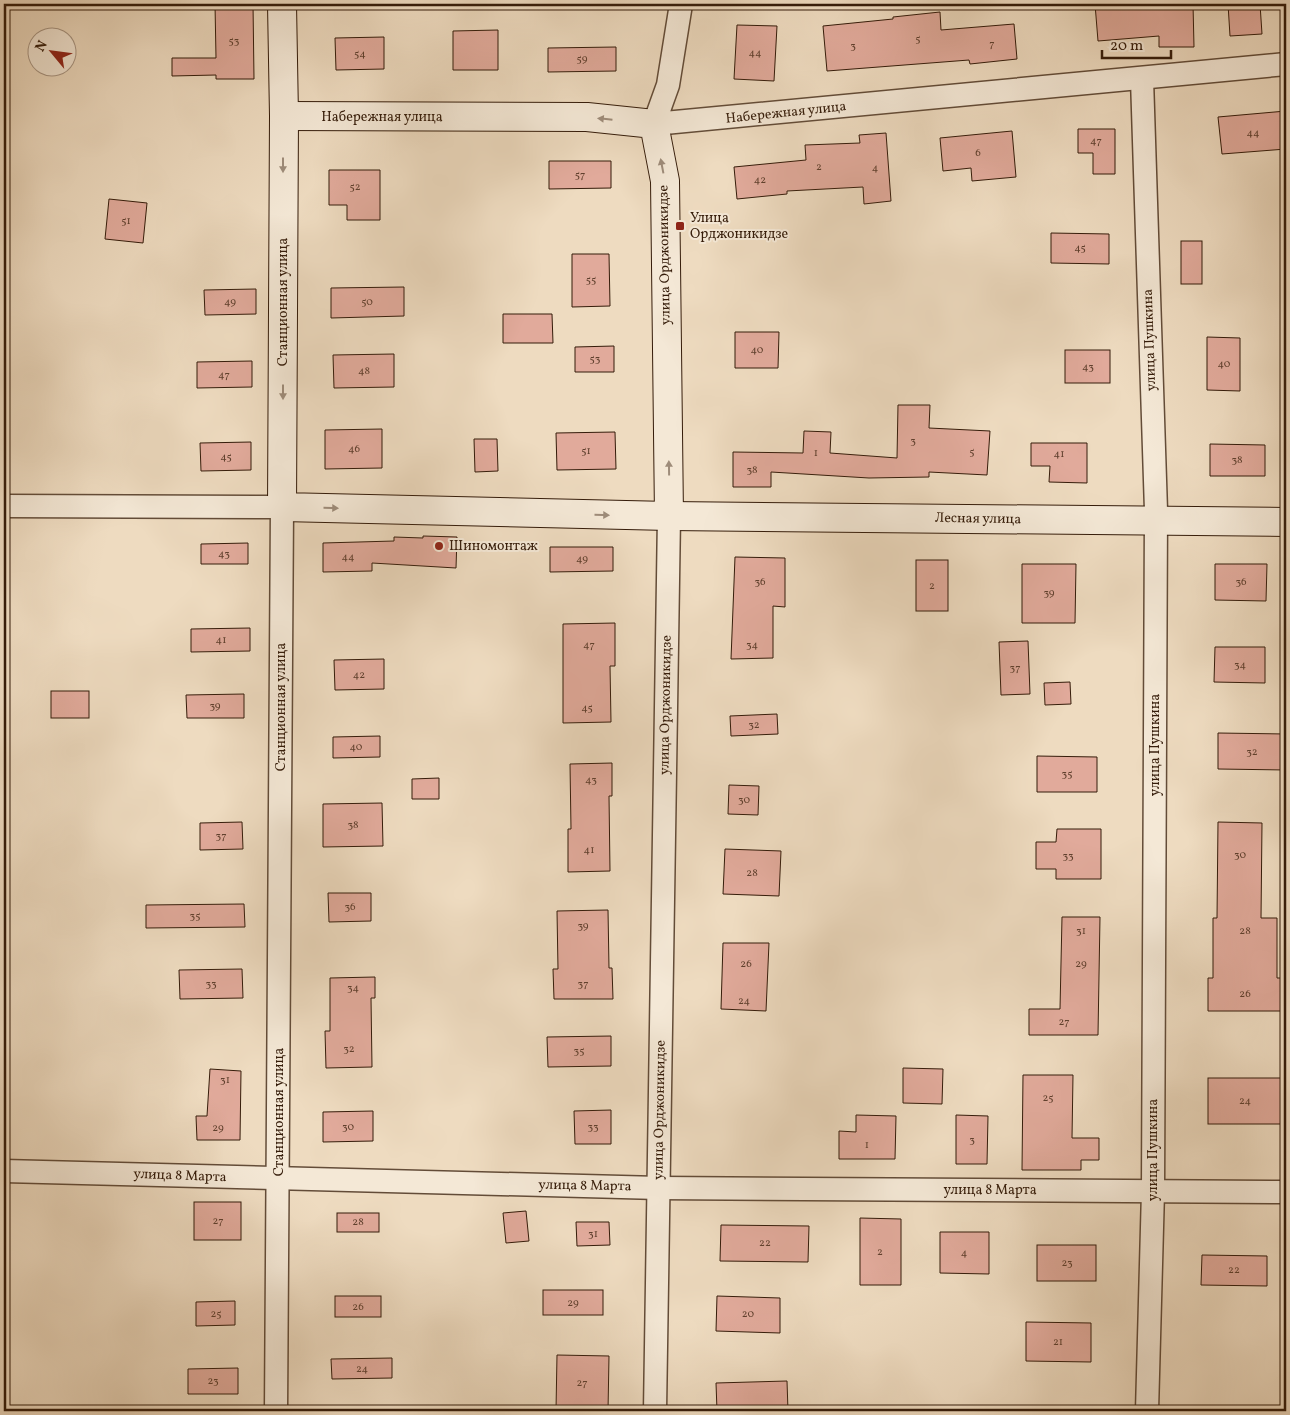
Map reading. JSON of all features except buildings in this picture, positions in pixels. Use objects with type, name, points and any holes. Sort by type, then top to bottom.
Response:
[{"type":"main road","name":"Станционная улица","points":[[282,5],[284,116],[282,507]]},
{"type":"main road","name":"Набережная улица","points":[[284,116],[587,118],[654,124]]},
{"type":"main road","name":"улица Орджоникидзе","points":[[654,124],[665,181],[670,516]]},
{"type":"main road","name":"Лесная улица","points":[[282,507],[670,516],[1286,522]]},
{"type":"street","points":[[654,124],[668,85],[681,4]]},
{"type":"street","name":"Набережная улица","points":[[654,124],[1286,64]]},
{"type":"street","name":"улица Пушкина","points":[[1142,79],[1156,521],[1153,1191],[1147,1411]]},
{"type":"street","points":[[4,506],[282,507]]},
{"type":"street","name":"Станционная улица","points":[[276,1411],[282,507]]},
{"type":"street","name":"улица Орджоникидзе","points":[[655,1411],[670,516]]},
{"type":"street","name":"улица 8 Марта","points":[[4,1171],[658,1188],[1286,1192]]},
{"type":"place","name":"Улица Орджоникидзе","points":[[680,226]]},
{"type":"place","name":"Шиномонтаж","points":[[439,546]]}]
